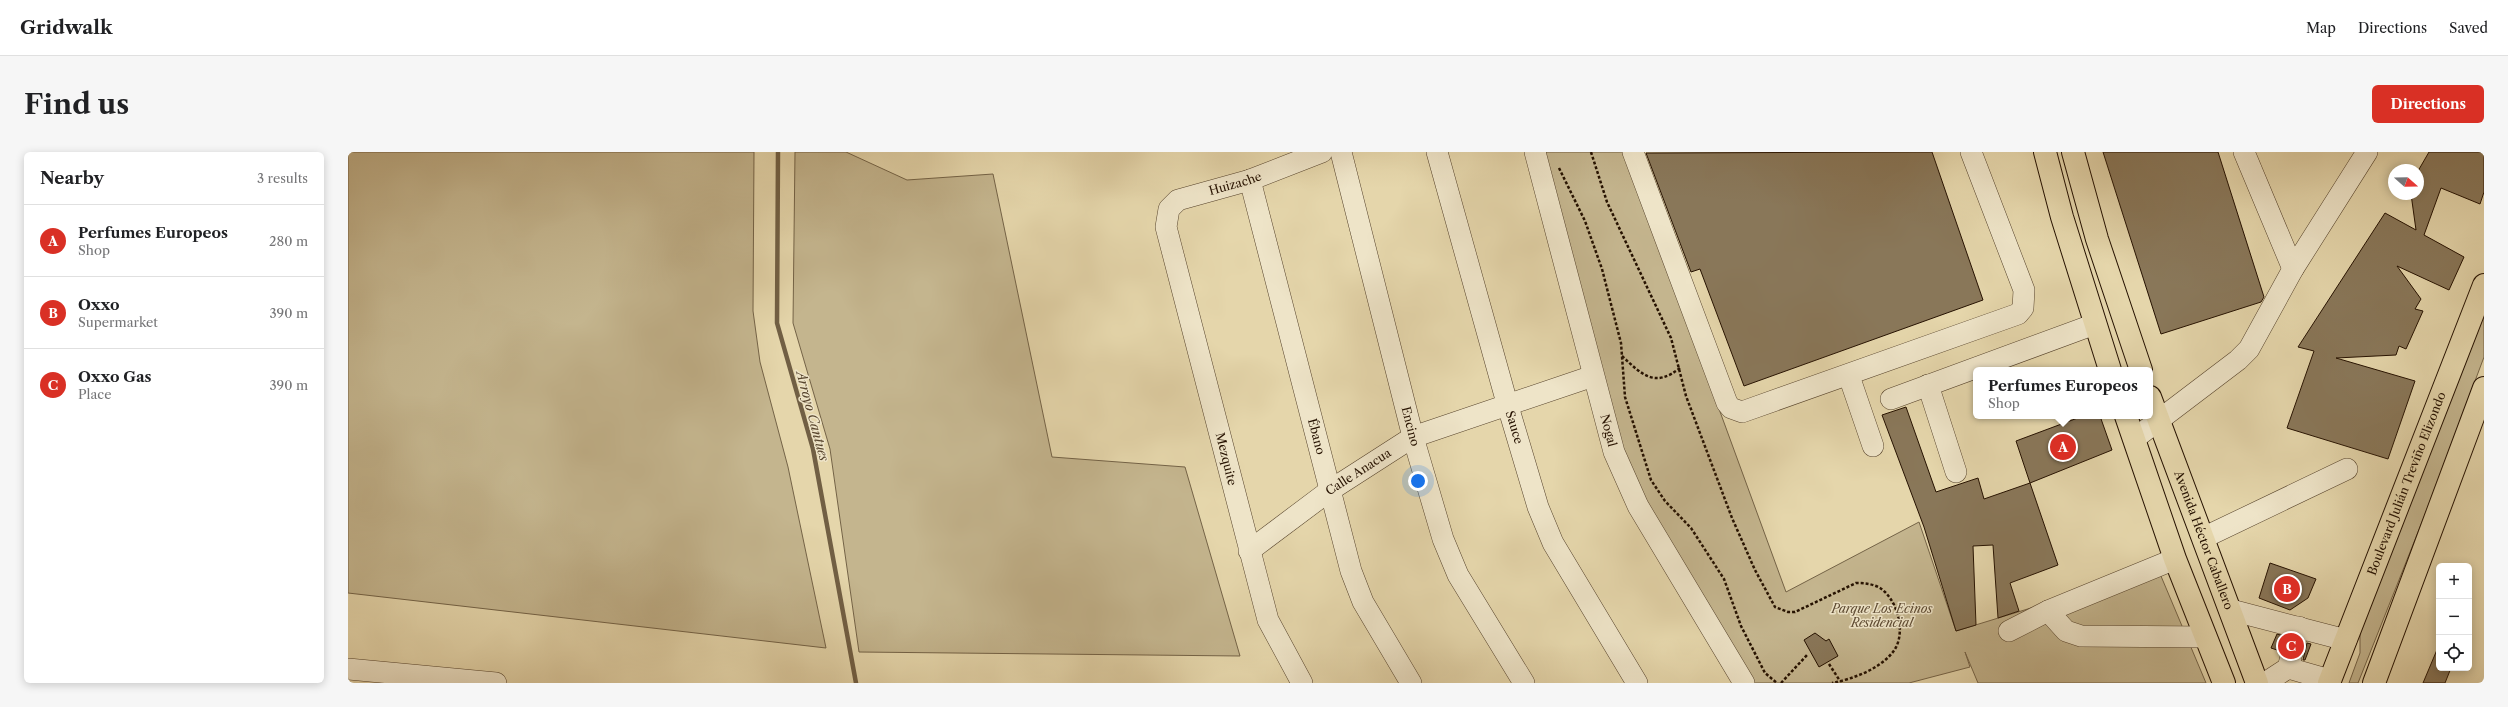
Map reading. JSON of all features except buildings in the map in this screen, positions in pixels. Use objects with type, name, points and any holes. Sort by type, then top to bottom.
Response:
[{"type":"main road","points":[[2045,152],[2109,367]]},
{"type":"main road","points":[[2073,152],[2097,239],[2140,367]]},
{"type":"main road","name":"Boulevard Julián Treviño Elizondo","points":[[2333,682],[2348,664],[2349,631],[2484,285]]},
{"type":"main road","points":[[2374,683],[2484,388]]},
{"type":"main road","name":"Avenida Héctor Caballero","points":[[2153,406],[2231,610],[2257,683]]},
{"type":"main road","points":[[2127,419],[2175,559],[2224,683]]},
{"type":"street","name":"Huizache","points":[[1166,228],[1169,209],[1178,200],[1250,180],[1322,152]]},
{"type":"street","name":"Encino","points":[[1341,152],[1413,437],[1443,539],[1458,575],[1524,683]]},
{"type":"street","name":"Sauce","points":[[1437,152],[1507,403],[1538,507],[1553,543],[1637,683]]},
{"type":"street","name":"Nogal","points":[[1535,152],[1614,452],[1638,506],[1744,683]]},
{"type":"street","points":[[1633,152],[1727,403],[1736,412],[1747,412],[2011,318],[2023,308],[2024,290],[1971,152]]},
{"type":"street","points":[[2244,152],[2293,268]]},
{"type":"street","points":[[2134,439],[2238,360],[2248,349],[2293,268],[2367,152]]},
{"type":"street","name":"Ébano","points":[[1250,180],[1329,491],[1351,571],[1363,602],[1411,683]]},
{"type":"street","name":"Mezquite","points":[[1166,228],[1268,620],[1302,683]]},
{"type":"street","points":[[1977,367],[2095,324]]},
{"type":"street","points":[[1891,399],[1973,369]]},
{"type":"street","name":"Calle Anacua","points":[[1249,551],[1329,491],[1413,437],[1507,403],[1593,376]]},
{"type":"street","points":[[1849,376],[1873,446]]},
{"type":"street","points":[[1928,385],[1956,472]]},
{"type":"street","points":[[2203,538],[2347,469]]},
{"type":"street","points":[[2010,630],[2048,611],[2175,559]]},
{"type":"street","points":[[2231,610],[2299,627],[2349,631]]},
{"type":"street","points":[[2048,611],[2066,631],[2081,636],[2206,637]]},
{"type":"street","points":[[2265,683],[2288,668],[2299,627]]},
{"type":"street","points":[[2288,668],[2333,682]]},
{"type":"street","points":[[348,669],[496,683]]},
{"type":"path","points":[[1591,152],[1607,202],[1661,314],[1680,368],[1686,396],[1732,518],[1755,570],[1775,607],[1788,612],[1795,612],[1856,583],[1867,583],[1879,587],[1892,600],[1899,622],[1900,634],[1894,650],[1869,670],[1832,683]]},
{"type":"path","points":[[1557,160],[1585,221],[1602,269],[1606,294],[1616,323],[1622,356],[1624,397],[1652,480],[1665,501],[1691,528],[1724,579],[1741,626],[1765,673],[1777,683]]},
{"type":"path","points":[[1622,356],[1642,372],[1658,379],[1668,377],[1680,368]]},
{"type":"path","points":[[1782,683],[1808,654]]},
{"type":"path","points":[[1829,664],[1840,681]]},
{"type":"green space","points":[[348,152],[754,152],[753,311],[760,362],[788,467],[826,648],[348,593]]},
{"type":"green space","points":[[795,152],[846,152],[907,180],[993,174],[1052,457],[1185,467],[1240,656],[859,652],[830,449],[793,323]]},
{"type":"green space","name":"Parque Los Ecinos Residencial","points":[[1540,152],[1625,152],[1786,592],[1919,522],[1956,631],[2158,569],[2206,683],[1978,683],[1965,652],[1970,667],[1909,683],[1752,683],[1632,481]]},
{"type":"green space","points":[[2484,309],[2484,357],[2424,517],[2358,683],[2349,683],[2360,653],[2360,633]]},
{"type":"waterway","name":"Arroyo Cantues","points":[[778,152],[777,323],[813,449],[856,683]]},
{"type":"place","name":"Perfumes Europeos","points":[[2063,447]]},
{"type":"place","name":"Oxxo","points":[[2287,589]]},
{"type":"place","name":"Oxxo Gas","points":[[2291,646]]}]
